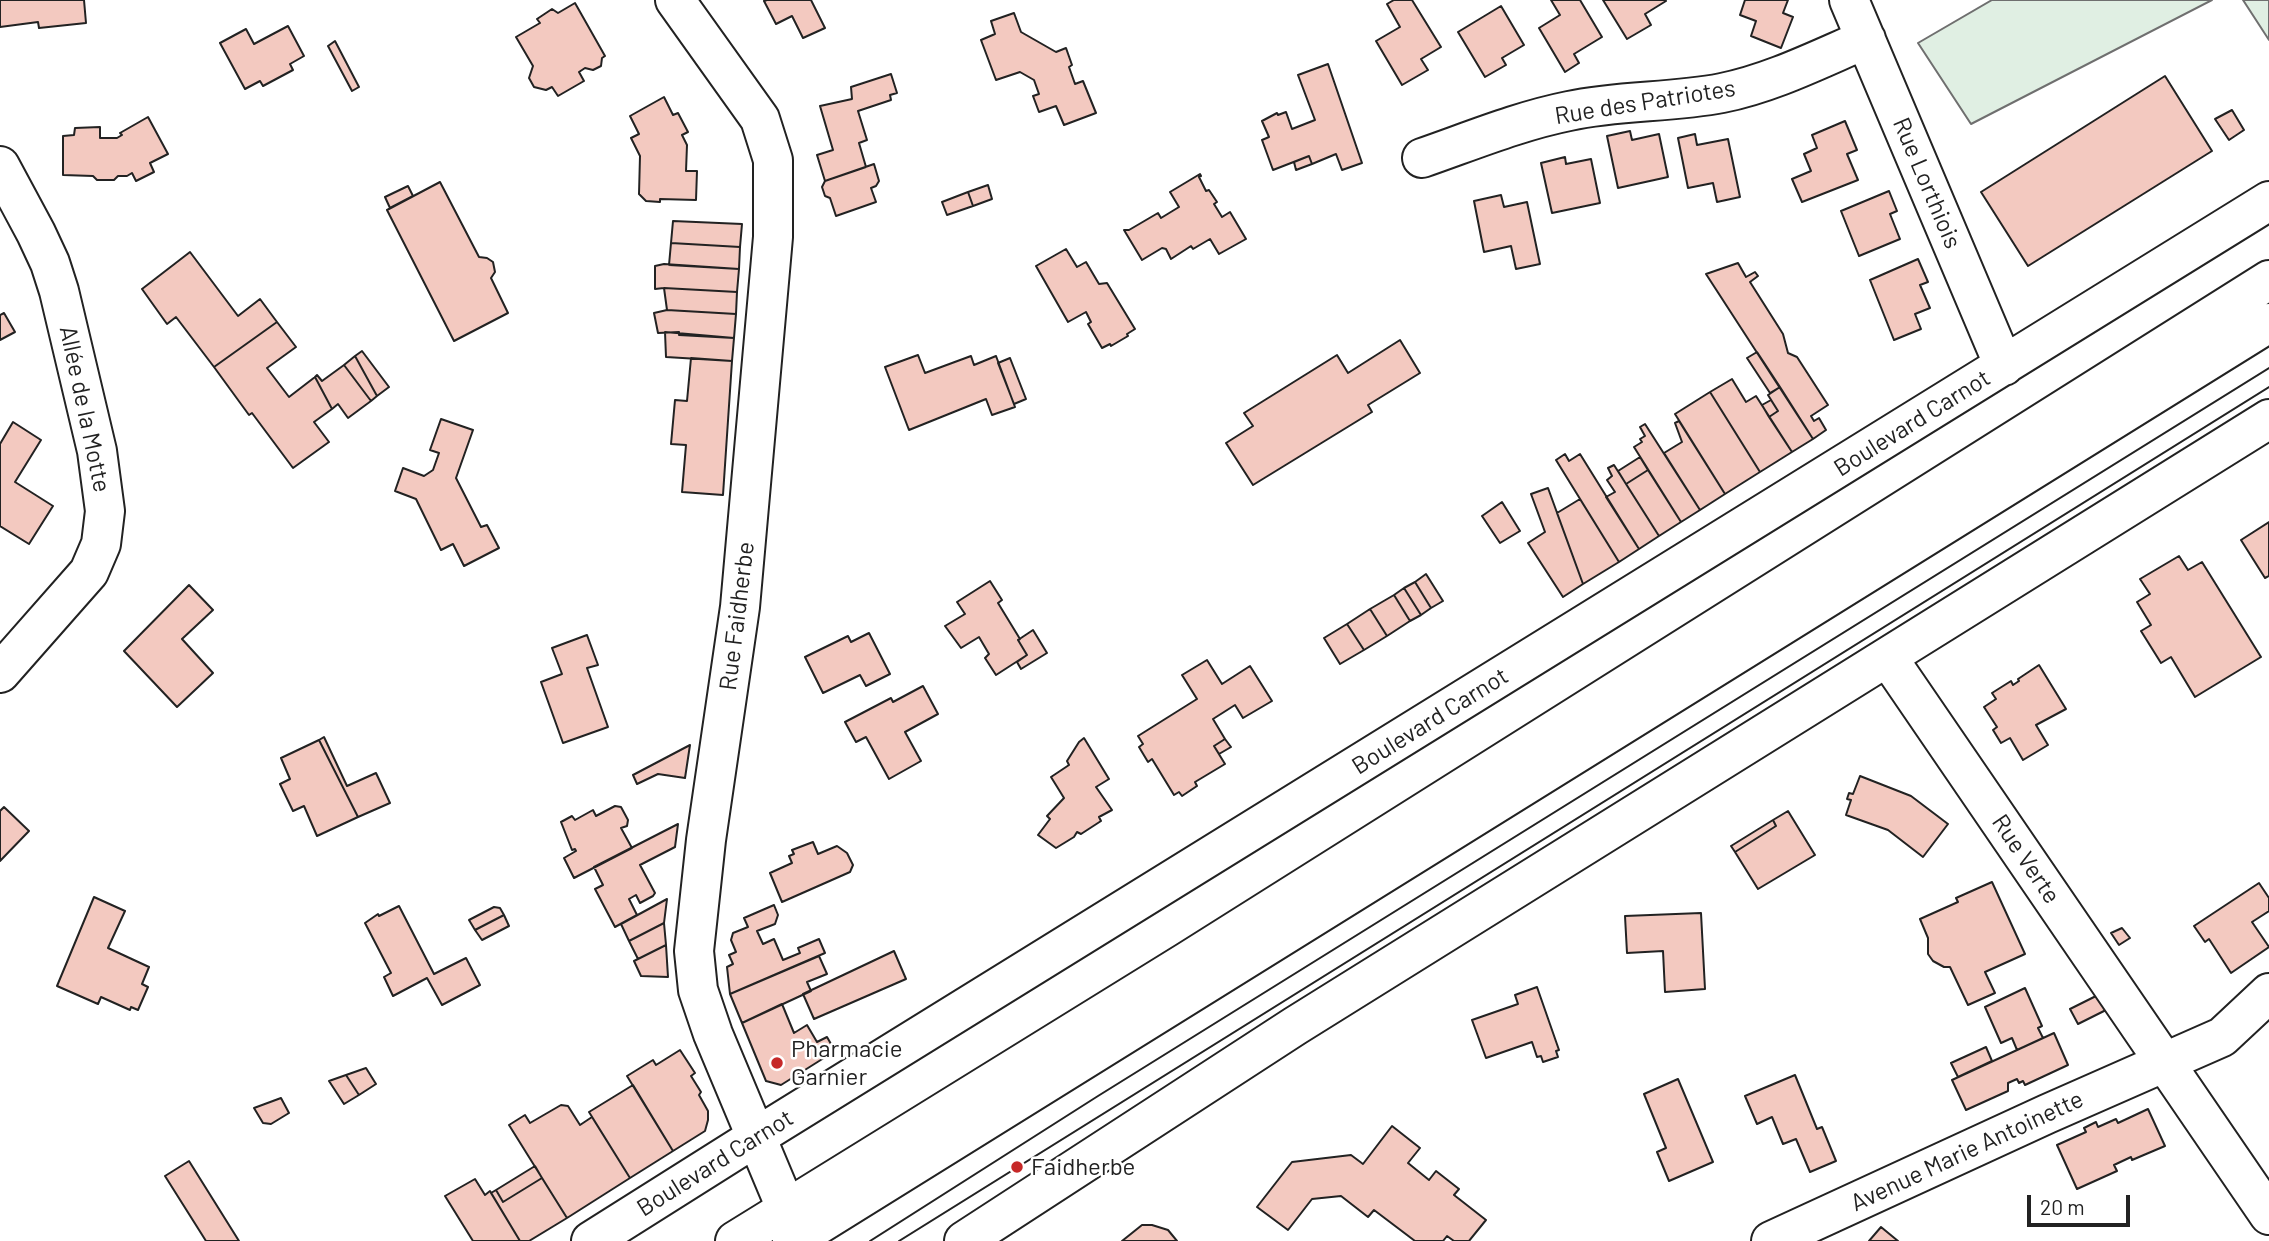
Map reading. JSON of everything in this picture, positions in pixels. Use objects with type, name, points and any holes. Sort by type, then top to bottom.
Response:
[{"type":"street","name":"Rue Faidherbe","points":[[676,0],[760,119],[774,160],[773,237],[740,607],[700,880],[694,951],[698,990],[704,1010],[794,1232]]},
{"type":"street","name":"Rue Lorthiois","points":[[1849,0],[2004,366]]},
{"type":"street","name":"Rue des Patriotes","points":[[1422,158],[1566,111],[1625,101],[1691,98],[1725,93],[1786,73],[1866,39]]},
{"type":"street","name":"Allée de la Motte","points":[[0,166],[41,243],[59,291],[97,451],[105,511],[101,544],[89,572],[0,673]]},
{"type":"street","name":"Boulevard Carnot","points":[[591,1241],[2269,201]]},
{"type":"street","points":[[794,1232],[1188,961],[2269,280]]},
{"type":"street","points":[[735,1241],[794,1232],[2269,323]]},
{"type":"street","points":[[964,1241],[1294,1026],[2269,419]]},
{"type":"street","name":"Rue Verte","points":[[1888,657],[2269,1216]]},
{"type":"street","points":[[2164,1061],[2222,1037],[2269,993]]},
{"type":"street","name":"Avenue Marie Antoinette","points":[[1771,1241],[2164,1061]]},
{"type":"green space","points":[[1992,0],[2212,0],[1971,124],[1918,43]]},
{"type":"green space","points":[[2243,0],[2269,0],[2269,40]]},
{"type":"building","points":[[0,0],[84,0],[86,23],[39,28],[38,22],[0,27]]},
{"type":"building","points":[[811,0],[825,28],[803,38],[792,16],[776,24],[764,1]]},
{"type":"building","points":[[1394,0],[1412,0],[1441,47],[1421,59],[1428,70],[1402,85],[1376,41],[1400,27],[1387,4]]},
{"type":"building","points":[[1551,0],[1580,0],[1602,37],[1574,54],[1579,63],[1565,72],[1539,28],[1560,15]]},
{"type":"building","points":[[1603,0],[1666,1],[1645,14],[1651,25],[1627,39]]},
{"type":"building","points":[[1745,0],[1788,0],[1783,13],[1793,17],[1781,48],[1751,36],[1756,21],[1740,15]]},
{"type":"building","points":[[575,3],[605,56],[601,66],[593,70],[585,68],[579,72],[584,81],[558,96],[552,87],[546,90],[534,87],[529,78],[533,66],[516,37],[540,23],[537,19],[552,9],[558,13]]},
{"type":"building","points":[[1501,6],[1524,45],[1502,58],[1506,65],[1485,77],[1458,32]]},
{"type":"building","points":[[1014,13],[1021,32],[1056,52],[1066,48],[1075,84],[1083,81],[1096,113],[1064,125],[1056,106],[1039,112],[1033,96],[1039,94],[1034,80],[1020,72],[996,80],[981,40],[995,34],[991,21]]},
{"type":"building","points":[[288,26],[304,56],[290,64],[293,70],[263,86],[260,81],[245,89],[220,43],[246,29],[254,44]]},
{"type":"building","points":[[335,41],[359,87],[352,91],[328,46]]},
{"type":"building","points":[[1328,64],[1362,163],[1342,170],[1336,154],[1312,164],[1309,156],[1273,170],[1262,140],[1269,137],[1262,121],[1277,113],[1286,112],[1292,129],[1315,120],[1298,75]]},
{"type":"building","points":[[891,74],[897,93],[890,95],[891,100],[858,111],[867,140],[859,143],[866,167],[825,181],[817,155],[833,150],[820,106],[852,99],[851,87]]},
{"type":"building","points":[[2165,76],[2212,151],[2028,266],[1981,192]]},
{"type":"building","points":[[664,97],[673,115],[678,113],[688,132],[682,135],[687,145],[686,171],[697,171],[696,200],[646,201],[639,194],[640,156],[631,138],[639,134],[630,116]]},
{"type":"building","points":[[2232,110],[2244,130],[2229,140],[2215,119]]},
{"type":"building","points":[[148,117],[168,154],[150,163],[154,172],[136,181],[132,173],[118,176],[114,180],[63,175],[63,136],[74,135],[75,128],[100,127],[100,138],[117,138],[122,135],[120,133]]},
{"type":"building","points":[[1845,121],[1857,150],[1847,154],[1858,180],[1802,202],[1792,179],[1811,171],[1804,154],[1817,148],[1812,135]]},
{"type":"building","points":[[1630,131],[1632,140],[1659,134],[1668,177],[1618,188],[1607,136]]},
{"type":"building","points":[[1695,134],[1697,145],[1728,139],[1740,197],[1717,202],[1713,183],[1688,188],[1678,138]]},
{"type":"building","points":[[1309,156],[1312,164],[1296,170],[1294,162]]},
{"type":"building","points":[[1565,157],[1566,164],[1591,159],[1600,203],[1552,213],[1541,163]]},
{"type":"building","points":[[874,164],[879,181],[871,188],[876,202],[836,216],[830,198],[825,196],[822,187],[825,181]]},
{"type":"building","points":[[1200,174],[1206,191],[1209,190],[1217,202],[1214,204],[1222,217],[1230,212],[1246,239],[1219,254],[1210,239],[1193,249],[1191,246],[1171,259],[1166,249],[1162,248],[1142,260],[1124,230],[1129,230],[1158,213],[1161,218],[1179,207],[1170,192]]},
{"type":"building","points":[[440,182],[479,257],[493,262],[495,272],[491,278],[508,313],[454,341],[387,210]]},
{"type":"building","points":[[988,185],[992,199],[973,206],[968,192]]},
{"type":"building","points":[[408,186],[413,196],[390,208],[385,197]]},
{"type":"building","points":[[1889,191],[1897,211],[1890,214],[1900,239],[1859,256],[1841,211]]},
{"type":"building","points":[[968,192],[973,206],[947,215],[942,202]]},
{"type":"building","points":[[1501,195],[1504,207],[1527,202],[1540,264],[1516,269],[1511,246],[1484,252],[1474,201]]},
{"type":"building","points":[[673,221],[742,224],[740,247],[671,243]]},
{"type":"building","points":[[671,243],[740,247],[739,269],[669,265]]},
{"type":"building","points":[[1066,249],[1077,267],[1086,262],[1099,284],[1107,283],[1135,329],[1111,346],[1110,344],[1102,348],[1088,324],[1091,322],[1086,312],[1068,322],[1036,266]]},
{"type":"building","points":[[190,252],[238,316],[260,299],[277,322],[214,367],[176,317],[167,324],[142,289]]},
{"type":"building","points":[[1918,259],[1928,282],[1920,285],[1930,308],[1915,314],[1921,329],[1894,340],[1870,280]]},
{"type":"building","points":[[1738,263],[1746,277],[1755,272],[1758,276],[1750,282],[1783,334],[1788,353],[1797,357],[1828,405],[1811,416],[1814,421],[1819,418],[1826,430],[1813,439],[1706,274]]},
{"type":"building","points":[[664,264],[739,269],[737,292],[655,289],[655,266]]},
{"type":"building","points":[[664,288],[737,292],[736,314],[667,310]]},
{"type":"building","points":[[667,310],[736,314],[734,338],[679,335],[679,332],[658,333],[654,313]]},
{"type":"building","points":[[4,313],[15,332],[0,340],[0,315]]},
{"type":"building","points":[[277,322],[296,347],[267,368],[289,397],[315,377],[332,409],[314,422],[329,442],[293,468],[214,367]]},
{"type":"building","points":[[665,332],[734,338],[732,361],[666,357]]},
{"type":"building","points":[[1400,340],[1420,373],[1368,405],[1372,412],[1253,485],[1226,443],[1253,426],[1244,413],[1337,355],[1348,373]]},
{"type":"building","points":[[362,351],[389,387],[377,396],[355,356]]},
{"type":"building","points":[[1757,352],[1780,387],[1770,393],[1747,358]]},
{"type":"building","points":[[918,355],[925,373],[971,356],[974,365],[996,356],[1015,407],[992,415],[986,399],[909,430],[885,367]]},
{"type":"building","points":[[355,356],[377,396],[371,401],[344,365]]},
{"type":"building","points":[[691,358],[732,361],[723,495],[682,492],[686,445],[671,444],[675,400],[687,401]]},
{"type":"building","points":[[1010,358],[1026,399],[1014,404],[998,363]]},
{"type":"building","points":[[344,365],[371,401],[348,418],[338,404],[332,409],[315,377],[317,375],[322,381]]},
{"type":"building","points":[[1732,379],[1746,402],[1756,396],[1792,452],[1760,472],[1710,392]]},
{"type":"building","points":[[1780,387],[1813,439],[1792,452],[1769,417],[1778,411],[1768,395]]},
{"type":"building","points":[[1710,392],[1760,472],[1725,494],[1675,414]]},
{"type":"building","points":[[1771,400],[1778,411],[1769,417],[1762,405]]},
{"type":"building","points":[[441,419],[473,430],[456,478],[481,527],[487,525],[499,548],[464,566],[453,544],[441,550],[416,499],[395,491],[403,468],[424,476],[433,470],[439,453],[430,450]]},
{"type":"building","points":[[1679,421],[1725,494],[1700,510],[1664,453],[1682,442],[1675,423]]},
{"type":"building","points":[[13,422],[41,440],[15,482],[53,506],[29,544],[0,526],[0,444]]},
{"type":"building","points":[[1645,424],[1700,510],[1681,522],[1634,447],[1642,442],[1640,439],[1645,436],[1640,427]]},
{"type":"building","points":[[1565,454],[1569,461],[1580,454],[1639,549],[1619,562],[1556,460]]},
{"type":"building","points":[[1640,457],[1648,470],[1626,484],[1618,471]]},
{"type":"building","points":[[1614,465],[1659,536],[1639,549],[1606,497],[1615,492],[1607,480],[1612,476],[1608,468]]},
{"type":"building","points":[[1648,470],[1681,522],[1659,536],[1626,484]]},
{"type":"building","points":[[1548,488],[1583,584],[1563,597],[1528,543],[1545,532],[1531,494]]},
{"type":"building","points":[[1580,499],[1619,562],[1583,584],[1557,513]]},
{"type":"building","points":[[1502,502],[1520,531],[1500,543],[1482,516]]},
{"type":"building","points":[[2269,522],[2269,576],[2265,578],[2241,540]]},
{"type":"building","points":[[2179,556],[2188,570],[2202,562],[2261,657],[2195,697],[2171,657],[2161,663],[2141,631],[2151,625],[2137,602],[2150,594],[2140,579]]},
{"type":"building","points":[[1426,574],[1443,601],[1431,608],[1415,582]]},
{"type":"building","points":[[990,581],[1002,600],[998,603],[1027,655],[996,675],[985,658],[989,654],[979,637],[961,648],[945,626],[965,614],[957,602]]},
{"type":"building","points":[[1415,582],[1431,608],[1421,615],[1404,588]]},
{"type":"building","points":[[189,585],[213,610],[182,639],[213,673],[177,707],[124,651]]},
{"type":"building","points":[[1404,588],[1421,615],[1410,621],[1394,595]]},
{"type":"building","points":[[1394,595],[1410,621],[1387,636],[1370,609]]},
{"type":"building","points":[[1370,609],[1387,636],[1364,650],[1347,624]]},
{"type":"building","points":[[1347,624],[1364,650],[1340,664],[1324,638]]},
{"type":"building","points":[[1033,630],[1047,653],[1021,669],[1017,662],[1027,655],[1018,640]]},
{"type":"building","points":[[869,633],[890,674],[866,686],[860,675],[823,693],[805,657],[848,636],[851,642]]},
{"type":"building","points":[[587,635],[598,665],[587,668],[608,727],[563,743],[541,682],[562,674],[552,648]]},
{"type":"building","points":[[1207,660],[1222,684],[1250,666],[1272,701],[1243,718],[1235,705],[1213,719],[1225,739],[1214,746],[1225,764],[1195,782],[1197,786],[1182,796],[1179,792],[1174,795],[1152,759],[1148,762],[1139,747],[1143,744],[1138,736],[1197,699],[1182,675]]},
{"type":"building","points":[[2039,665],[2066,709],[2036,725],[2048,745],[2023,760],[2010,738],[2001,743],[1993,730],[1997,727],[1984,707],[1996,699],[1992,693],[2011,681],[2013,685]]},
{"type":"building","points":[[923,686],[938,714],[905,732],[921,761],[889,779],[866,737],[856,742],[845,722],[891,698],[893,702]]},
{"type":"building","points":[[324,737],[347,786],[376,773],[390,803],[358,817],[319,740]]},
{"type":"building","points":[[1084,738],[1109,779],[1096,787],[1112,810],[1099,817],[1101,821],[1081,834],[1077,832],[1074,837],[1056,848],[1038,835],[1050,819],[1047,816],[1064,798],[1051,777],[1069,765],[1067,761]]},
{"type":"building","points":[[1225,739],[1231,747],[1219,754],[1214,746]]},
{"type":"building","points":[[319,740],[358,817],[317,836],[304,806],[293,811],[280,784],[290,779],[281,758]]},
{"type":"building","points":[[690,745],[685,778],[658,774],[637,784],[633,775]]},
{"type":"building","points":[[1860,776],[1911,796],[1948,824],[1923,857],[1888,830],[1846,815],[1851,800],[1847,799],[1849,793],[1853,794]]},
{"type":"building","points":[[615,806],[621,807],[628,820],[627,826],[621,828],[632,848],[574,878],[564,858],[576,851],[572,850],[561,822],[572,816],[575,820],[593,810],[596,816]]},
{"type":"building","points":[[4,807],[29,831],[0,861],[0,811]]},
{"type":"building","points":[[1788,811],[1815,855],[1758,889],[1735,852],[1776,826],[1773,820]]},
{"type":"building","points":[[1773,820],[1776,826],[1735,852],[1731,846]]},
{"type":"building","points":[[678,824],[675,847],[640,865],[655,893],[640,903],[636,895],[629,899],[637,915],[615,927],[595,889],[603,885],[594,867]]},
{"type":"building","points":[[813,842],[818,854],[837,846],[847,853],[853,865],[850,872],[782,902],[770,873],[792,863],[789,856],[794,854],[792,850]]},
{"type":"building","points":[[1992,882],[2025,954],[1985,972],[1995,993],[1968,1005],[1950,967],[1933,961],[1928,954],[1928,938],[1920,919],[1958,902],[1956,898]]},
{"type":"building","points":[[2259,883],[2269,898],[2269,911],[2252,922],[2269,947],[2231,973],[2209,939],[2205,942],[2194,926]]},
{"type":"building","points":[[94,897],[125,911],[108,948],[149,967],[142,984],[148,987],[138,1010],[131,1007],[130,1010],[101,997],[98,1004],[57,986]]},
{"type":"building","points":[[667,899],[664,923],[629,941],[621,924]]},
{"type":"building","points":[[774,905],[778,915],[775,924],[757,931],[763,944],[774,939],[783,960],[800,953],[798,948],[819,939],[825,953],[730,994],[727,967],[733,964],[729,955],[736,952],[731,940],[733,933],[748,927],[744,918]]},
{"type":"building","points":[[399,906],[434,974],[466,958],[480,985],[442,1005],[427,978],[393,996],[384,977],[391,973],[365,923],[378,914],[379,916]]},
{"type":"building","points":[[494,907],[500,908],[504,915],[475,930],[469,920]]},
{"type":"building","points":[[1701,913],[1705,989],[1665,992],[1663,951],[1627,953],[1625,916]]},
{"type":"building","points":[[504,915],[509,926],[482,940],[475,930]]},
{"type":"building","points":[[664,923],[666,945],[638,959],[629,941]]},
{"type":"building","points":[[2122,928],[2130,938],[2119,945],[2111,933]]},
{"type":"building","points":[[666,945],[668,977],[641,976],[634,961]]},
{"type":"building","points":[[894,951],[906,979],[814,1019],[803,994]]},
{"type":"building","points":[[819,956],[827,974],[807,982],[811,991],[742,1023],[730,994]]},
{"type":"building","points":[[1537,987],[1559,1050],[1556,1051],[1558,1057],[1543,1062],[1541,1056],[1537,1057],[1532,1042],[1486,1058],[1472,1020],[1518,1004],[1515,995]]},
{"type":"building","points":[[2025,988],[2042,1026],[2038,1028],[2043,1038],[2017,1050],[2012,1038],[2001,1043],[1985,1007]]},
{"type":"building","points":[[2098,995],[2108,1009],[2078,1024],[2070,1009]]},
{"type":"building","points":[[782,1004],[794,1033],[807,1025],[817,1042],[827,1037],[835,1051],[781,1085],[766,1081],[742,1023]]},
{"type":"building","points":[[2054,1033],[2068,1065],[2025,1085],[2017,1079],[2008,1083],[2008,1091],[1966,1110],[1952,1080]]},
{"type":"building","points":[[1986,1047],[1992,1061],[1958,1077],[1951,1063]]},
{"type":"building","points":[[680,1050],[695,1073],[691,1076],[701,1092],[699,1095],[708,1111],[708,1120],[705,1131],[673,1151],[627,1076],[653,1060],[656,1065]]},
{"type":"building","points":[[366,1068],[376,1084],[359,1095],[346,1075]]},
{"type":"building","points":[[346,1075],[359,1095],[344,1104],[329,1081]]},
{"type":"building","points":[[1795,1075],[1817,1129],[1822,1127],[1836,1161],[1810,1172],[1796,1139],[1783,1144],[1772,1117],[1757,1124],[1745,1096]]},
{"type":"building","points":[[1678,1079],[1713,1162],[1669,1181],[1657,1152],[1666,1148],[1644,1094]]},
{"type":"building","points":[[633,1085],[673,1151],[630,1178],[589,1112]]},
{"type":"building","points":[[281,1098],[289,1113],[271,1124],[263,1123],[254,1108]]},
{"type":"building","points":[[561,1105],[568,1106],[580,1125],[592,1117],[630,1178],[567,1218],[509,1125],[525,1115],[530,1123]]},
{"type":"building","points":[[2148,1109],[2165,1146],[2114,1165],[2117,1171],[2077,1189],[2057,1145],[2086,1132],[2084,1128],[2096,1122],[2098,1127],[2116,1119],[2118,1123]]},
{"type":"building","points":[[1392,1126],[1420,1148],[1408,1163],[1429,1180],[1436,1171],[1459,1189],[1454,1195],[1486,1220],[1469,1241],[1454,1241],[1447,1236],[1443,1241],[1415,1241],[1374,1210],[1368,1217],[1341,1196],[1312,1199],[1288,1230],[1257,1207],[1292,1162],[1351,1155],[1363,1164]]},
{"type":"building","points":[[189,1161],[239,1241],[206,1241],[165,1176]]},
{"type":"building","points":[[535,1166],[542,1178],[503,1202],[496,1190]]},
{"type":"building","points":[[542,1178],[567,1218],[529,1241],[520,1241],[491,1193],[496,1190],[503,1202]]},
{"type":"building","points":[[475,1179],[485,1195],[490,1191],[520,1241],[473,1241],[445,1196]]},
{"type":"building","points":[[1142,1225],[1168,1230],[1177,1241],[1122,1241]]},
{"type":"building","points":[[1881,1227],[1898,1241],[1869,1241]]},
{"type":"tram line","points":[[870,1241],[1098,1096],[2269,368]]},
{"type":"tram line","points":[[899,1241],[2269,387]]},
{"type":"place","name":"Pharmacie Garnier","points":[[777,1063]]},
{"type":"place","name":"Faidherbe","points":[[1017,1167]]}]
